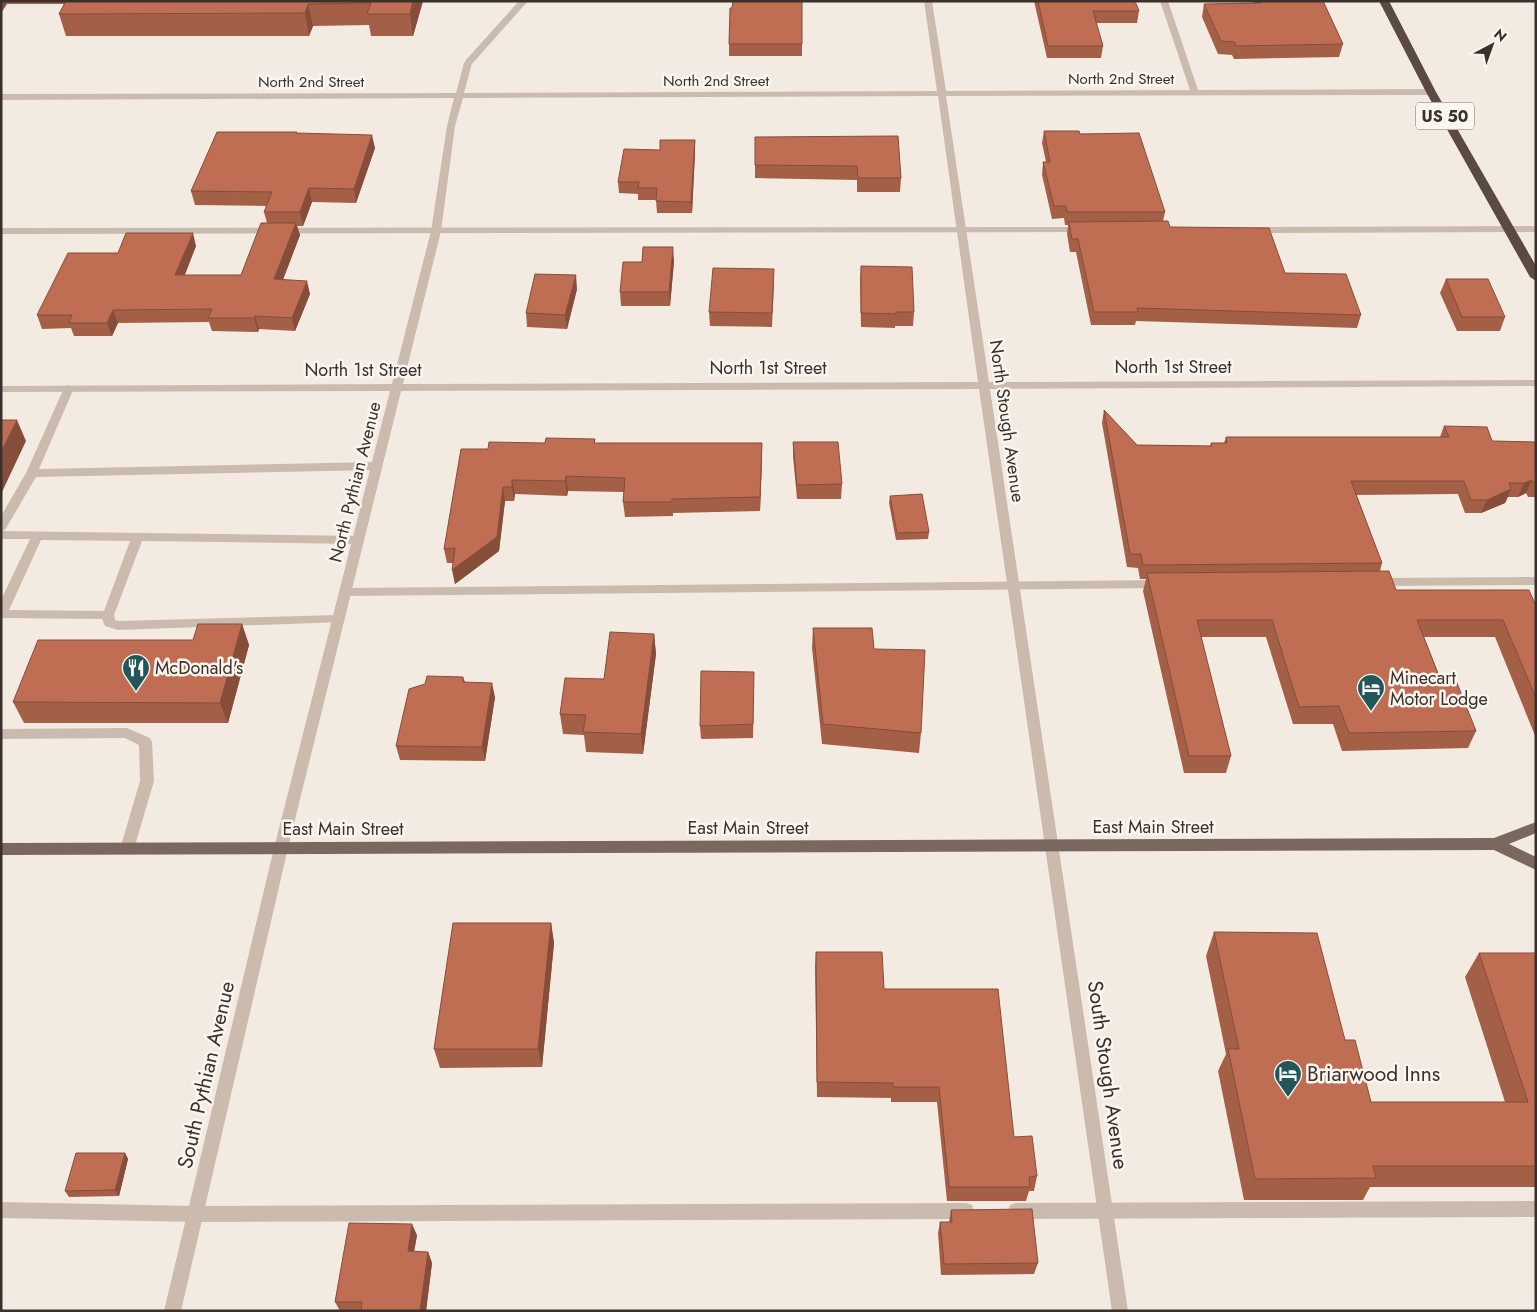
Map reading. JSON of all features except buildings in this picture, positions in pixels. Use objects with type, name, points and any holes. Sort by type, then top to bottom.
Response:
[{"type":"highway","name":"US 50","points":[[1384,1],[1431,92],[1536,277]]},
{"type":"main road","name":"East Main Street","points":[[1,850],[1495,844],[1536,827]]},
{"type":"main road","name":"East Main Street","points":[[1495,844],[1536,864]]},
{"type":"street","name":"North Pythian Avenue","points":[[281,848],[436,231],[451,126],[468,63],[524,1]]},
{"type":"street","name":"North Stough Avenue","points":[[928,1],[943,94],[983,385],[1053,846]]},
{"type":"street","points":[[1164,1],[1195,93]]},
{"type":"street","name":"North 2nd Street","points":[[1,97],[1431,92]]},
{"type":"street","points":[[1,232],[1091,230]]},
{"type":"street","points":[[1240,230],[1536,230]]},
{"type":"street","name":"North 1st Street","points":[[1,389],[1536,383]]},
{"type":"street","points":[[1,527],[32,473],[69,388]]},
{"type":"street","points":[[32,473],[378,466]]},
{"type":"street","points":[[1,535],[358,540]]},
{"type":"street","points":[[37,536],[1,614],[108,615]]},
{"type":"street","points":[[137,538],[108,615],[109,623],[118,626],[339,620]]},
{"type":"street","points":[[1368,582],[1536,581]]},
{"type":"street","points":[[346,592],[1171,584]]},
{"type":"street","points":[[1,734],[127,732],[144,742],[147,781],[127,849]]},
{"type":"street","name":"South Stough Avenue","points":[[1053,846],[1120,1311]]},
{"type":"street","name":"South Pythian Avenue","points":[[172,1311],[281,848]]},
{"type":"street","points":[[997,1211],[1536,1209]]},
{"type":"street","points":[[1,1210],[195,1214],[977,1211]]},
{"type":"place","name":"McDonald's","points":[[136,692]]},
{"type":"place","name":"Minecart Motor Lodge","points":[[1371,712]]},
{"type":"place","name":"Briarwood Inns","points":[[1288,1098]]}]
